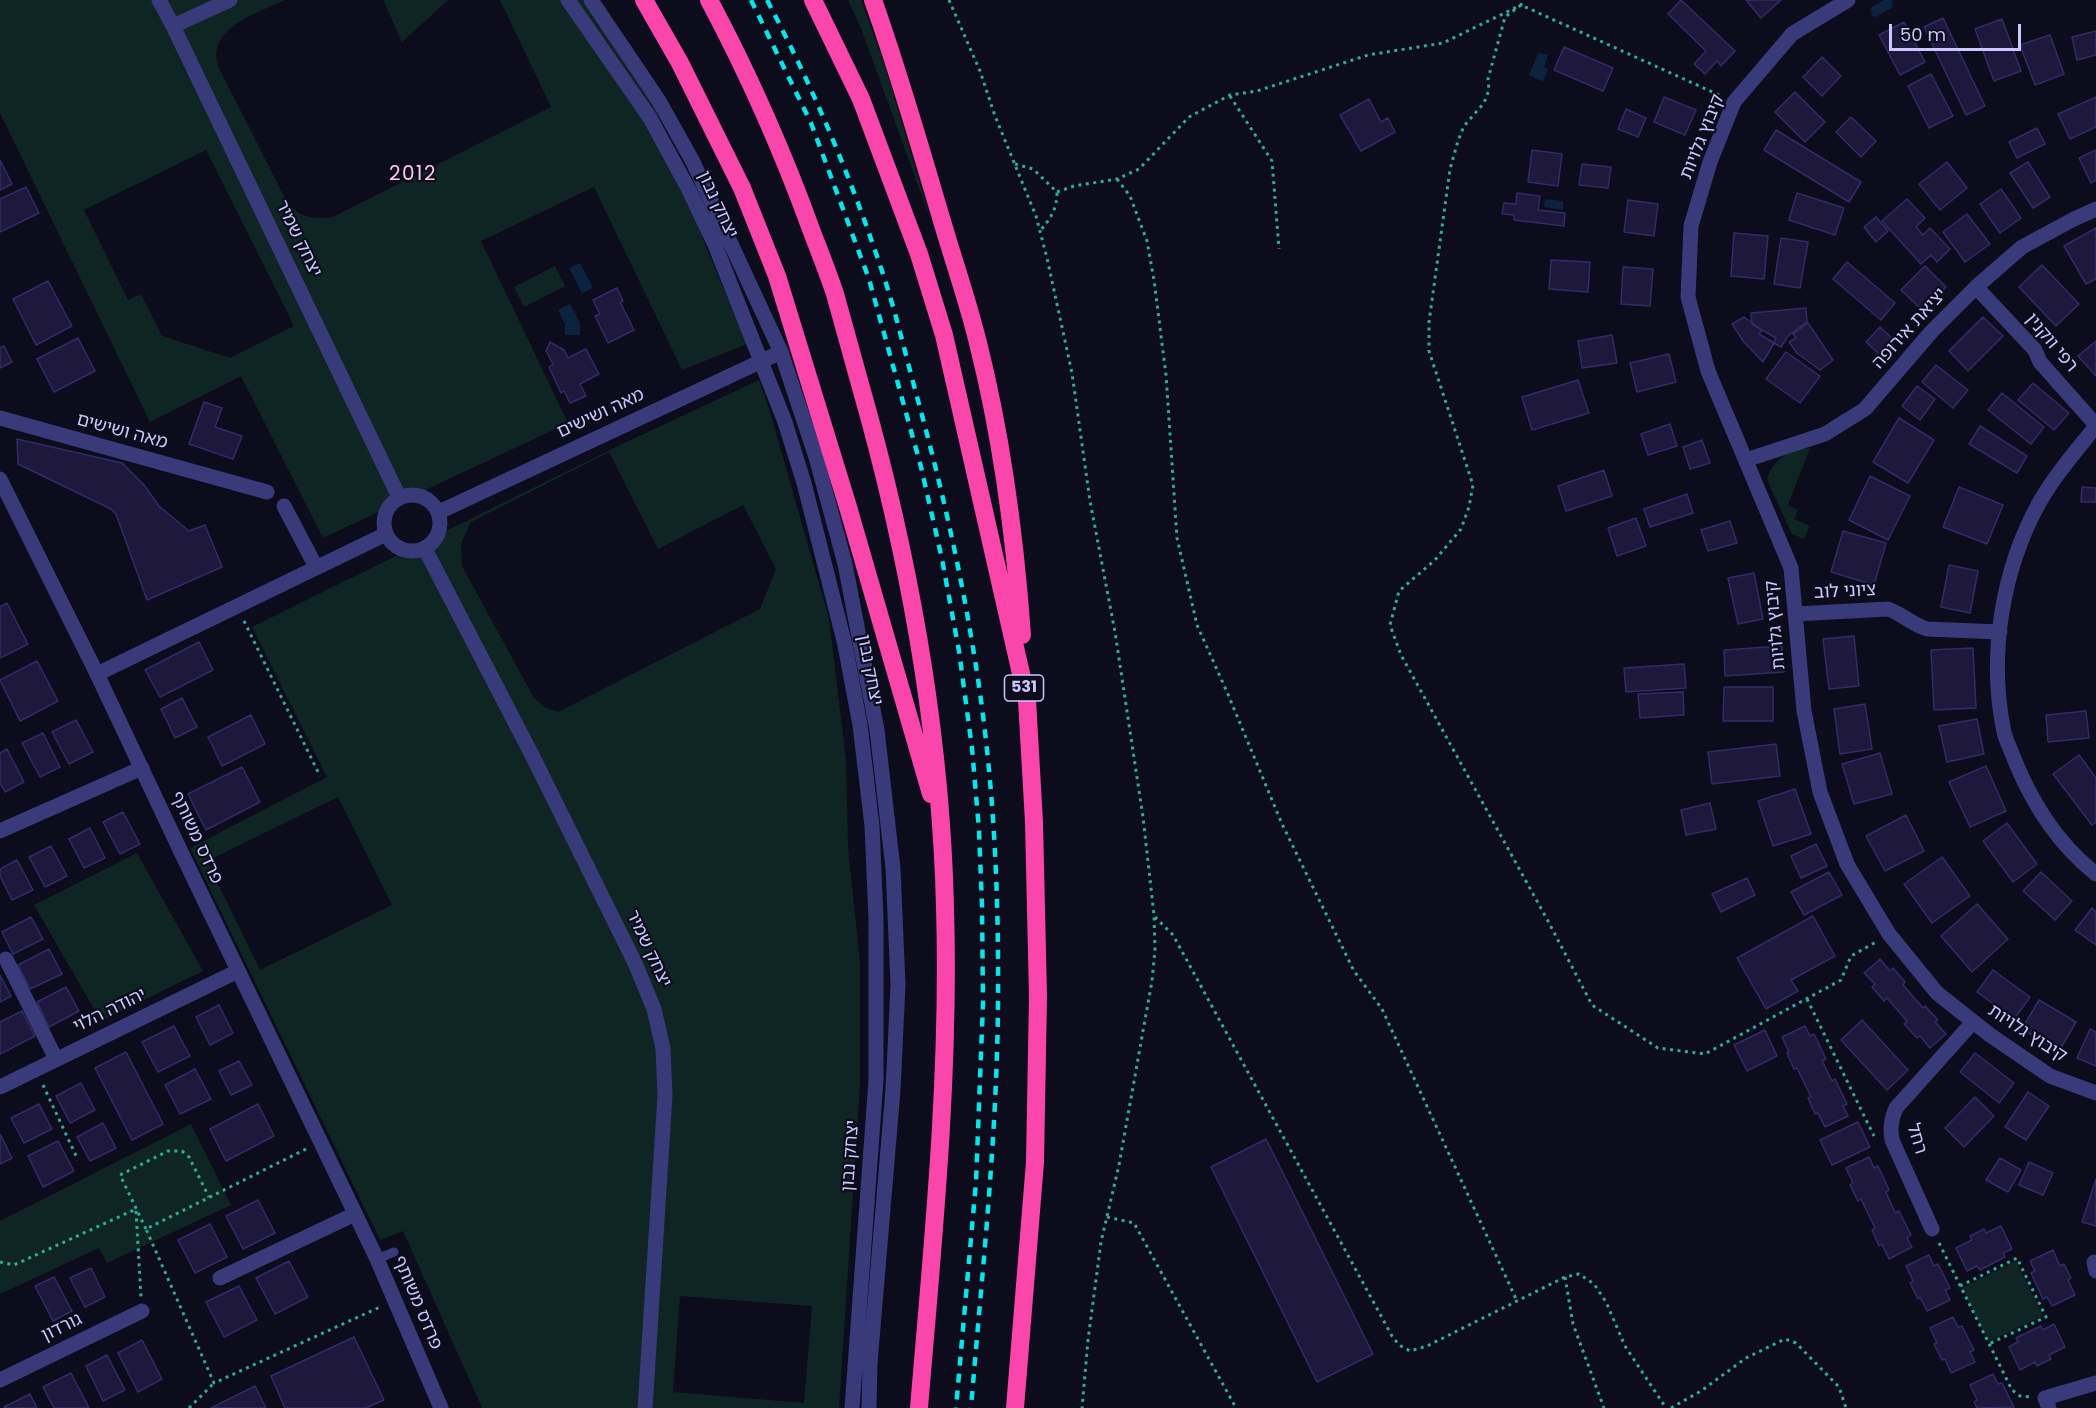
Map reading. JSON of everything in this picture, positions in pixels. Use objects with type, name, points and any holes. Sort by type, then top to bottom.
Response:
[{"type":"highway","points":[[645,0],[680,63],[742,188],[777,276],[942,832]]},
{"type":"highway","points":[[709,0],[739,56],[776,138],[834,291],[885,476],[923,657],[942,832],[946,1002],[939,1179],[919,1408]]},
{"type":"highway","name":"531","points":[[813,0],[861,99],[919,254],[944,335],[1027,700],[1034,822],[1038,1008],[1035,1162],[1015,1408]]},
{"type":"highway","points":[[873,0],[924,156],[978,343],[995,421],[1017,570],[1027,700]]},
{"type":"street","name":"יצחק שמיר","points":[[159,0],[399,497]]},
{"type":"street","points":[[173,26],[230,0]]},
{"type":"street","name":"יצחק נבון","points":[[568,0],[650,118],[689,190],[715,245],[785,422],[804,483],[845,645],[860,725],[872,826],[876,918],[876,1080],[852,1408]]},
{"type":"street","name":"יצחק נבון","points":[[591,0],[659,101],[693,162],[781,352],[816,457],[845,564],[878,730],[893,868],[898,986],[893,1090],[870,1363],[869,1408]]},
{"type":"street","name":"קיבוץ גלויות","points":[[1848,0],[1792,34],[1734,102],[1710,162],[1690,226],[1688,297],[1708,371],[1791,567],[1804,711],[1820,792],[1847,864],[1889,934],[1937,993],[1990,1035],[2050,1076],[2096,1093]]},
{"type":"street","name":"יציאת אירופה","points":[[1746,460],[1825,434],[1864,409],[1932,331],[1976,287],[2022,247],[2096,209]]},
{"type":"street","name":"רפי ווקנין","points":[[1976,287],[2035,350],[2040,362],[2096,426]]},
{"type":"street","name":"מאה ושישים","points":[[439,512],[781,352]]},
{"type":"street","name":"מאה ושישים","points":[[0,418],[267,492]]},
{"type":"street","points":[[2096,426],[2062,466],[2039,503],[2019,546],[2007,581],[2000,632],[1998,683],[2004,733],[2026,786],[2046,821],[2077,859],[2096,874]]},
{"type":"street","name":"פרדס משותף","points":[[0,479],[97,674],[356,1214],[441,1408]]},
{"type":"street","points":[[410,494],[420,495],[431,501],[439,512],[441,528],[438,536],[424,549],[404,550],[393,544],[386,534],[384,521],[387,509],[399,497],[410,494]]},
{"type":"street","points":[[284,506],[316,567]]},
{"type":"street","points":[[97,674],[386,534]]},
{"type":"street","name":"יצחק שמיר","points":[[424,549],[533,757],[635,963],[654,1009],[663,1048],[665,1096],[645,1408]]},
{"type":"street","name":"ציוני לוב","points":[[1795,614],[1888,609],[1899,613],[1917,626],[1927,629],[2000,632]]},
{"type":"street","points":[[0,831],[142,768]]},
{"type":"street","points":[[6,959],[56,1059]]},
{"type":"street","name":"יהודה הלוי","points":[[0,1088],[238,971]]},
{"type":"street","name":"רחל","points":[[1932,1229],[1892,1140],[1890,1128],[1896,1108],[1973,1022]]},
{"type":"street","points":[[220,1278],[356,1214]]},
{"type":"street","name":"גורדון","points":[[0,1380],[142,1311]]},
{"type":"street","points":[[2047,1403],[2096,1383]]},
{"type":"lane","points":[[377,1259],[394,1252]]},
{"type":"path","points":[[949,0],[980,71],[995,117],[1036,216],[1072,373],[1090,501],[1127,708],[1154,915],[1152,981],[1127,1124],[1101,1242],[1082,1408]]},
{"type":"path","points":[[1057,192],[1074,186],[1118,179],[1139,169],[1190,117],[1230,95],[1257,91],[1368,55],[1443,43],[1521,2]]},
{"type":"path","points":[[1521,2],[1734,102]]},
{"type":"path","points":[[1521,2],[1505,17],[1488,79],[1489,90],[1484,103],[1464,126],[1458,141],[1450,169],[1429,322],[1429,351],[1473,485],[1461,529],[1436,560],[1399,591],[1390,625],[1401,655],[1592,1005],[1658,1048],[1705,1054],[1841,980],[1851,956],[1889,934]]},
{"type":"path","points":[[1230,95],[1272,161],[1280,249]]},
{"type":"path","points":[[1015,164],[1034,169],[1057,192],[1057,204],[1051,218],[1040,231]]},
{"type":"path","points":[[1118,179],[1130,196],[1147,241],[1154,280],[1166,375],[1177,538],[1197,625],[1282,824],[1354,971],[1382,1008],[1517,1301]]},
{"type":"path","points":[[237,606],[320,776]]},
{"type":"path","points":[[1154,915],[1173,935],[1399,1345],[1410,1351],[1427,1346],[1565,1276],[1579,1274],[1594,1284],[1606,1302],[1625,1346],[1666,1408]]},
{"type":"path","points":[[1807,998],[1874,1136],[1881,1141],[1892,1140]]},
{"type":"path","points":[[36,1070],[78,1160]]},
{"type":"path","points":[[146,1229],[120,1175],[168,1151],[182,1150],[189,1157],[209,1197]]},
{"type":"path","points":[[0,1262],[14,1265],[136,1209]]},
{"type":"path","points":[[136,1209],[142,1311]]},
{"type":"path","points":[[1107,1217],[1134,1223],[1236,1408]]},
{"type":"path","points":[[1932,1229],[2012,1390],[2020,1396],[2047,1403]]},
{"type":"path","points":[[1960,1286],[2017,1258],[2046,1317],[1989,1344]]},
{"type":"path","points":[[1565,1276],[1573,1324],[1604,1408]]},
{"type":"path","points":[[1671,1408],[1701,1391],[1746,1358],[1771,1344],[1785,1340],[1796,1343],[1839,1387],[1846,1408]]},
{"type":"path","points":[[189,1408],[214,1383]]},
{"type":"green space","points":[[0,0],[285,0],[249,16],[227,31],[220,41],[217,52],[218,66],[289,206],[310,217],[333,217],[551,107],[500,0],[594,0],[640,67],[704,242],[747,344],[682,370],[594,187],[481,241],[568,423],[323,538],[241,376],[150,422],[0,113]],"holes":[[[206,150],[294,326],[230,358],[162,336],[141,294],[128,300],[84,210]]]},
{"type":"green space","points":[[383,0],[448,0],[402,42]]},
{"type":"green space","points":[[848,0],[861,0],[884,63],[931,221],[862,31]]},
{"type":"green space","points":[[555,266],[565,286],[524,307],[514,287]]},
{"type":"green space","points":[[759,380],[829,619],[846,760],[848,847],[860,963],[860,1085],[839,1408],[482,1408],[403,1231],[380,1240],[190,848],[327,777],[252,627],[618,446]],"holes":[[[609,452],[658,549],[743,505],[776,569],[760,609],[558,712],[546,708],[534,698],[462,566],[461,543],[471,522]],[[338,797],[392,905],[260,970],[207,861]],[[680,1296],[812,1306],[804,1403],[673,1392]]]},
{"type":"green space","points":[[1810,448],[1788,505],[1798,510],[1794,519],[1810,526],[1804,539],[1792,534],[1767,480],[1773,466],[1783,457],[1789,453]]},
{"type":"green space","points":[[137,853],[203,971],[101,1021],[34,905]]},
{"type":"green space","points":[[191,1124],[231,1205],[107,1263],[99,1248],[0,1294],[0,1221]]},
{"type":"green space","points":[[2016,1261],[2043,1316],[1988,1342],[1962,1288]]},
{"type":"water","points":[[1884,0],[1892,0],[1893,7],[1876,17],[1872,16],[1870,8]]},
{"type":"water","points":[[1540,53],[1548,55],[1544,67],[1548,69],[1543,82],[1529,75]]},
{"type":"water","points":[[1545,199],[1563,201],[1563,210],[1544,207]]},
{"type":"water","points":[[580,263],[593,288],[582,293],[569,268]]},
{"type":"water","points":[[570,304],[580,323],[580,335],[565,335],[565,324],[558,310]]},
{"type":"building","points":[[1681,0],[1735,51],[1721,66],[1717,61],[1705,74],[1694,64],[1706,51],[1668,14]]},
{"type":"building","points":[[1746,0],[1781,0],[1761,18]]},
{"type":"building","points":[[1943,18],[1985,106],[1966,115],[1924,27]]},
{"type":"building","points":[[2002,19],[2021,71],[1994,81],[1975,29]]},
{"type":"building","points":[[1904,22],[1925,62],[1900,75],[1879,35]]},
{"type":"building","points":[[2096,31],[2096,55],[2077,60],[2072,37]]},
{"type":"building","points":[[2050,35],[2064,74],[2035,85],[2020,45]]},
{"type":"building","points":[[1564,47],[1613,68],[1603,91],[1554,70]]},
{"type":"building","points":[[1822,57],[1841,76],[1822,96],[1803,77]]},
{"type":"building","points":[[1931,74],[1953,116],[1929,128],[1908,86]]},
{"type":"building","points":[[1795,92],[1825,122],[1805,142],[1775,112]]},
{"type":"building","points":[[1664,97],[1696,110],[1685,135],[1654,122]]},
{"type":"building","points":[[2096,97],[2096,127],[2070,139],[2058,114]]},
{"type":"building","points":[[1369,99],[1381,122],[1388,118],[1395,132],[1361,151],[1340,115]]},
{"type":"building","points":[[1626,109],[1646,118],[1638,137],[1618,129]]},
{"type":"building","points":[[1851,117],[1876,141],[1861,157],[1836,132]]},
{"type":"building","points":[[2037,128],[2045,144],[2017,158],[2009,142]]},
{"type":"building","points":[[1776,130],[1861,182],[1849,202],[1764,150]]},
{"type":"building","points":[[1532,150],[1562,154],[1558,186],[1528,182]]},
{"type":"building","points":[[2096,150],[2096,180],[2091,183],[2079,158]]},
{"type":"building","points":[[0,160],[12,184],[0,190]]},
{"type":"building","points":[[1947,162],[1967,188],[1940,210],[1919,184]]},
{"type":"building","points":[[2028,162],[2050,197],[2033,208],[2010,173]]},
{"type":"building","points":[[1582,164],[1611,167],[1608,188],[1579,185]]},
{"type":"building","points":[[26,187],[39,213],[0,232],[0,199]]},
{"type":"building","points":[[2001,189],[2021,218],[2000,233],[1980,204]]},
{"type":"building","points":[[1517,193],[1540,196],[1538,210],[1565,213],[1564,226],[1514,220],[1514,215],[1502,214],[1504,203],[1516,204]]},
{"type":"building","points":[[1797,193],[1844,208],[1835,235],[1789,220]]},
{"type":"building","points":[[1907,199],[1925,218],[1916,227],[1923,235],[1930,228],[1950,249],[1937,262],[1931,255],[1921,264],[1882,221]]},
{"type":"building","points":[[1628,200],[1658,204],[1654,236],[1624,232]]},
{"type":"building","points":[[1967,214],[1990,244],[1965,262],[1943,232]]},
{"type":"building","points":[[1876,217],[1888,231],[1876,242],[1864,227]]},
{"type":"building","points":[[2096,228],[2096,279],[2086,284],[2064,246]]},
{"type":"building","points":[[1734,233],[1768,236],[1764,279],[1731,276]]},
{"type":"building","points":[[1781,238],[1808,242],[1800,288],[1774,284]]},
{"type":"building","points":[[1551,260],[1590,262],[1588,292],[1549,289]]},
{"type":"building","points":[[1847,262],[1895,303],[1881,320],[1833,279]]},
{"type":"building","points":[[2042,265],[2079,304],[2056,326],[2019,287]]},
{"type":"building","points":[[1925,266],[1946,287],[1922,310],[1901,290]]},
{"type":"building","points":[[1623,267],[1653,269],[1650,306],[1621,304]]},
{"type":"building","points":[[48,281],[72,326],[36,345],[13,299]]},
{"type":"building","points":[[617,288],[623,301],[620,302],[634,330],[608,343],[595,316],[600,314],[593,300]]},
{"type":"building","points":[[1806,308],[1807,322],[1788,336],[1781,347],[1774,343],[1776,338],[1752,324],[1751,313]]},
{"type":"building","points":[[1744,317],[1762,330],[1759,334],[1774,343],[1763,362],[1744,342],[1732,324]]},
{"type":"building","points":[[1983,317],[2003,336],[1968,371],[1949,351]]},
{"type":"building","points":[[1808,323],[1833,360],[1820,370],[1797,353],[1789,342],[1796,338],[1793,334]]},
{"type":"building","points":[[1880,327],[1894,340],[1880,355],[1866,342]]},
{"type":"building","points":[[1612,335],[1617,363],[1582,368],[1578,341]]},
{"type":"building","points":[[78,338],[95,371],[54,392],[37,359]]},
{"type":"building","points":[[2096,341],[2096,376],[2078,356]]},
{"type":"building","points":[[550,342],[564,350],[568,358],[586,349],[599,374],[580,384],[586,396],[570,403],[564,391],[561,393],[549,367],[553,364],[546,351]]},
{"type":"building","points":[[4,346],[12,362],[0,368],[0,348]]},
{"type":"building","points":[[1786,352],[1820,376],[1800,403],[1766,379]]},
{"type":"building","points":[[1669,354],[1676,382],[1637,392],[1630,363]]},
{"type":"building","points":[[1936,365],[1968,390],[1953,408],[1922,382]]},
{"type":"building","points":[[1578,380],[1589,413],[1532,430],[1522,397]]},
{"type":"building","points":[[2033,383],[2069,413],[2054,430],[2018,400]]},
{"type":"building","points":[[1917,386],[1935,399],[1920,420],[1902,406]]},
{"type":"building","points":[[2002,393],[2044,427],[2031,444],[1988,410]]},
{"type":"building","points":[[204,402],[222,408],[215,427],[242,436],[233,459],[189,444]]},
{"type":"building","points":[[1899,418],[1934,440],[1908,483],[1873,462]]},
{"type":"building","points":[[1670,424],[1677,446],[1648,455],[1641,434]]},
{"type":"building","points":[[1980,426],[2027,456],[2017,473],[1969,444]]},
{"type":"building","points":[[17,439],[122,463],[144,485],[159,506],[189,531],[205,525],[222,567],[147,600],[116,514],[111,509],[18,464]]},
{"type":"building","points":[[1702,440],[1710,463],[1690,469],[1683,447]]},
{"type":"building","points":[[1604,470],[1612,496],[1566,511],[1558,486]]},
{"type":"building","points":[[1870,476],[1910,496],[1888,540],[1849,520]]},
{"type":"building","points":[[1959,487],[2003,505],[1987,544],[1943,527]]},
{"type":"building","points":[[2082,487],[2096,488],[2096,502],[2081,502]]},
{"type":"building","points":[[1687,494],[1693,513],[1650,527],[1644,509]]},
{"type":"building","points":[[1636,518],[1646,546],[1617,556],[1608,528]]},
{"type":"building","points":[[1730,521],[1737,543],[1708,551],[1701,530]]},
{"type":"building","points":[[1843,531],[1886,543],[1874,585],[1831,572]]},
{"type":"building","points":[[1949,565],[1978,571],[1970,613],[1941,607]]},
{"type":"building","points":[[1754,573],[1763,619],[1738,624],[1728,578]]},
{"type":"building","points":[[7,603],[28,644],[0,658],[0,607]]},
{"type":"building","points":[[1854,636],[1859,686],[1829,689],[1823,639]]},
{"type":"building","points":[[199,642],[213,670],[160,697],[145,670]]},
{"type":"building","points":[[1782,646],[1784,672],[1725,676],[1724,650]]},
{"type":"building","points":[[1973,648],[1976,708],[1934,710],[1931,650]]},
{"type":"building","points":[[37,661],[58,701],[20,721],[0,680]]},
{"type":"building","points":[[1684,664],[1686,688],[1626,692],[1624,668]]},
{"type":"building","points":[[1724,687],[1773,687],[1773,721],[1723,721]]},
{"type":"building","points":[[1683,692],[1684,715],[1640,718],[1638,694]]},
{"type":"building","points":[[182,698],[197,727],[175,738],[161,709]]},
{"type":"building","points":[[1865,704],[1872,749],[1840,754],[1834,709]]},
{"type":"building","points":[[2086,711],[2089,738],[2048,742],[2046,715]]},
{"type":"building","points":[[251,715],[265,744],[222,766],[208,737]]},
{"type":"building","points":[[1977,719],[1984,754],[1947,762],[1939,726]]},
{"type":"building","points":[[76,720],[93,752],[69,764],[52,732]]},
{"type":"building","points":[[43,733],[60,767],[40,777],[22,743]]},
{"type":"building","points":[[1776,744],[1780,776],[1712,784],[1708,752]]},
{"type":"building","points":[[7,749],[24,782],[5,792],[0,783],[0,753]]},
{"type":"building","points":[[1880,753],[1892,794],[1854,804],[1842,764]]},
{"type":"building","points":[[2079,755],[2096,778],[2096,822],[2092,825],[2053,774]]},
{"type":"building","points":[[1986,766],[2006,811],[1970,827],[1949,782]]},
{"type":"building","points":[[242,767],[260,802],[206,830],[188,794]]},
{"type":"building","points":[[1795,789],[1811,834],[1773,846],[1758,801]]},
{"type":"building","points":[[1710,803],[1716,829],[1686,835],[1681,810]]},
{"type":"building","points":[[123,812],[140,844],[120,854],[103,822]]},
{"type":"building","points":[[1906,815],[1924,851],[1885,871],[1866,836]]},
{"type":"building","points":[[2007,823],[2037,864],[2013,882],[1983,841]]},
{"type":"building","points":[[90,828],[105,858],[84,868],[69,839]]},
{"type":"building","points":[[1816,844],[1827,866],[1801,878],[1791,856]]},
{"type":"building","points":[[51,846],[67,876],[45,887],[29,857]]},
{"type":"building","points":[[1942,857],[1970,896],[1932,923],[1904,884]]},
{"type":"building","points":[[17,860],[33,890],[12,900],[0,876],[0,869]]},
{"type":"building","points":[[1829,872],[1842,895],[1804,915],[1791,892]]},
{"type":"building","points":[[2041,872],[2072,901],[2055,920],[2023,891]]},
{"type":"building","points":[[1747,878],[1755,895],[1721,912],[1712,894]]},
{"type":"building","points":[[1977,904],[2008,939],[1972,972],[1941,936]]},
{"type":"building","points":[[2092,908],[2096,912],[2096,945],[2075,930]]},
{"type":"building","points":[[1813,916],[1835,956],[1791,980],[1798,991],[1766,1009],[1737,958]]},
{"type":"building","points":[[31,917],[43,939],[13,954],[2,932]]},
{"type":"building","points":[[49,949],[62,974],[30,989],[18,965]]},
{"type":"building","points":[[1880,959],[1890,971],[1893,968],[1905,982],[1903,985],[1923,1008],[1925,1006],[1938,1020],[1935,1022],[1946,1034],[1930,1048],[1920,1036],[1917,1038],[1904,1024],[1907,1021],[1887,998],[1884,1001],[1872,987],[1875,984],[1864,973]]},
{"type":"building","points":[[1993,970],[2030,997],[2014,1019],[1977,992]]},
{"type":"building","points":[[0,975],[11,996],[0,1002]]},
{"type":"building","points":[[66,987],[79,1011],[49,1027],[37,1002]]},
{"type":"building","points":[[2039,1000],[2076,1022],[2059,1051],[2022,1029]]},
{"type":"building","points":[[219,1005],[233,1033],[210,1045],[196,1017]]},
{"type":"building","points":[[22,1011],[35,1036],[0,1054],[0,1022]]},
{"type":"building","points":[[1862,1020],[1908,1070],[1887,1090],[1841,1040]]},
{"type":"building","points":[[174,1026],[190,1056],[158,1072],[142,1042]]},
{"type":"building","points":[[1805,1026],[1810,1036],[1814,1034],[1826,1059],[1822,1061],[1832,1081],[1835,1079],[1847,1104],[1843,1106],[1848,1116],[1825,1127],[1818,1113],[1815,1114],[1808,1098],[1811,1097],[1797,1068],[1794,1069],[1782,1037]]},
{"type":"building","points":[[2090,1029],[2096,1032],[2096,1066],[2077,1058]]},
{"type":"building","points":[[1765,1030],[1777,1056],[1747,1071],[1734,1045]]},
{"type":"building","points":[[126,1052],[163,1124],[132,1140],[95,1068]]},
{"type":"building","points":[[1975,1053],[2014,1083],[1999,1103],[1960,1072]]},
{"type":"building","points":[[239,1061],[252,1085],[231,1095],[219,1071]]},
{"type":"building","points":[[195,1069],[211,1099],[180,1114],[165,1085]]},
{"type":"building","points":[[81,1083],[95,1110],[70,1123],[56,1096]]},
{"type":"building","points":[[2028,1092],[2049,1106],[2026,1140],[2005,1127]]},
{"type":"building","points":[[1975,1097],[1994,1116],[1964,1147],[1945,1128]]},
{"type":"building","points":[[39,1104],[52,1129],[24,1143],[11,1118]]},
{"type":"building","points":[[258,1104],[274,1136],[226,1161],[210,1129]]},
{"type":"building","points":[[1858,1122],[1870,1147],[1832,1165],[1820,1140]]},
{"type":"building","points":[[103,1123],[116,1148],[90,1161],[77,1137]]},
{"type":"building","points":[[0,1134],[12,1158],[0,1164]]},
{"type":"building","points":[[1266,1139],[1373,1354],[1317,1382],[1211,1167]]},
{"type":"building","points":[[58,1141],[74,1171],[43,1187],[28,1156]]},
{"type":"building","points":[[1869,1157],[1874,1168],[1878,1166],[1889,1190],[1886,1192],[1895,1213],[1899,1211],[1911,1235],[1907,1238],[1912,1247],[1889,1259],[1882,1244],[1879,1246],[1872,1230],[1875,1228],[1861,1199],[1858,1201],[1850,1185],[1853,1183],[1846,1168]]},
{"type":"building","points":[[2000,1158],[2021,1170],[2008,1192],[1986,1180]]},
{"type":"building","points":[[2029,1162],[2053,1173],[2043,1195],[2019,1185]]},
{"type":"building","points":[[2096,1179],[2096,1226],[2082,1222]]},
{"type":"building","points":[[258,1200],[275,1233],[243,1249],[226,1216]]},
{"type":"building","points":[[210,1224],[227,1257],[195,1273],[178,1240]]},
{"type":"building","points":[[2001,1226],[2012,1249],[2003,1253],[2005,1257],[1980,1270],[1977,1266],[1967,1271],[1956,1248],[1972,1240],[1970,1236],[1984,1229],[1986,1233]]},
{"type":"building","points":[[2053,1250],[2060,1266],[2064,1264],[2071,1278],[2068,1280],[2075,1295],[2052,1306],[2047,1297],[2043,1299],[2031,1273],[2035,1271],[2030,1261]]},
{"type":"building","points":[[1929,1255],[1934,1266],[1938,1264],[1950,1288],[1945,1290],[1950,1300],[1927,1311],[1910,1283],[1913,1281],[1906,1266]]},
{"type":"building","points":[[289,1261],[308,1297],[275,1314],[256,1278]]},
{"type":"building","points":[[91,1268],[105,1297],[85,1307],[70,1278]]},
{"type":"building","points":[[54,1277],[72,1311],[53,1321],[35,1286]]},
{"type":"building","points":[[239,1286],[257,1320],[224,1337],[206,1302]]},
{"type":"building","points":[[1953,1317],[1958,1327],[1962,1326],[1974,1350],[1970,1352],[1975,1362],[1951,1373],[1945,1359],[1942,1360],[1934,1344],[1937,1343],[1930,1328]]},
{"type":"building","points":[[2054,1324],[2065,1347],[2049,1355],[2051,1359],[2037,1366],[2035,1362],[2020,1370],[2009,1347],[2018,1342],[2016,1338],[2041,1326],[2043,1330]]},
{"type":"building","points":[[354,1337],[384,1400],[366,1408],[285,1408],[271,1376]]},
{"type":"building","points":[[142,1340],[162,1379],[138,1392],[118,1353]]},
{"type":"building","points":[[107,1355],[125,1390],[103,1401],[86,1366]]},
{"type":"building","points":[[71,1373],[89,1408],[54,1408],[43,1387]]},
{"type":"building","points":[[1993,1374],[1998,1384],[2002,1383],[2014,1407],[1977,1408],[1974,1402],[1977,1400],[1970,1385]]},
{"type":"building","points":[[255,1386],[266,1408],[211,1408]]},
{"type":"building","points":[[30,1394],[37,1408],[4,1407]]},
{"type":"railway","points":[[751,0],[811,123],[869,279],[921,467],[942,559],[959,651],[972,748],[979,830],[983,1003],[976,1182],[956,1408]]},
{"type":"railway","points":[[767,0],[831,134],[888,289],[948,520],[980,692],[990,780],[996,869],[998,1002],[992,1155],[971,1408]]},
{"type":"district","name":"2012","points":[[413,175]]}]
